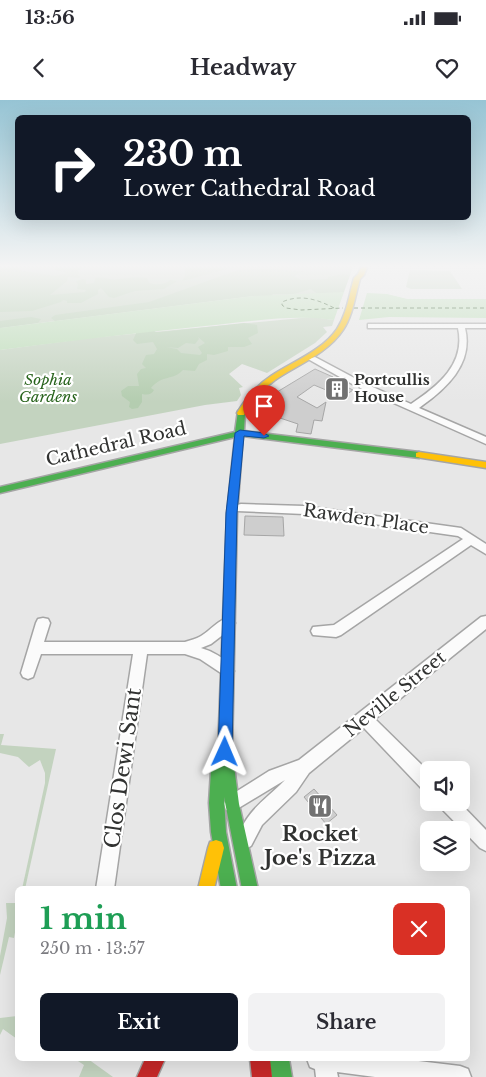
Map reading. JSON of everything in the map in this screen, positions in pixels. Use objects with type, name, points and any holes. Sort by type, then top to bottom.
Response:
[{"type":"main road","points":[[228,886],[218,839],[216,812],[218,773],[224,758],[232,508],[240,433],[253,407],[262,396],[277,382],[339,340],[346,331],[346,322],[350,311]]},
{"type":"main road","points":[[240,433],[237,422],[256,392],[277,374],[329,341],[346,322]]},
{"type":"main road","points":[[240,433],[486,465]]},
{"type":"main road","name":"Cathedral Road","points":[[0,490],[240,433]]},
{"type":"main road","points":[[448,459],[486,460]]},
{"type":"main road","points":[[224,758],[228,766],[232,804],[249,886]]},
{"type":"main road","points":[[207,886],[218,839],[225,817],[232,804]]},
{"type":"main road","points":[[234,886],[242,852]]},
{"type":"main road","points":[[147,1077],[154,1061]]},
{"type":"main road","points":[[268,1063],[282,1077]]},
{"type":"street","points":[[371,326],[486,326]]},
{"type":"street","points":[[412,408],[442,385],[456,367],[464,346],[460,326]]},
{"type":"street","points":[[312,359],[360,384],[486,441]]},
{"type":"street","name":"Rawden Place","points":[[245,508],[314,511],[460,532],[486,550]]},
{"type":"street","points":[[318,631],[336,631],[471,539]]},
{"type":"street","name":"Neville Street","points":[[232,804],[260,784],[289,769],[303,767],[486,620]]},
{"type":"street","points":[[28,673],[43,623]]},
{"type":"street","points":[[185,648],[206,640],[228,624]]},
{"type":"street","points":[[36,648],[185,648],[205,655],[227,671]]},
{"type":"street","name":"Clos Dewi Sant","points":[[105,886],[141,648]]},
{"type":"street","points":[[365,719],[420,775]]},
{"type":"street","name":"Neville Street","points":[[242,852],[248,830],[256,817],[298,779],[303,767]]},
{"type":"street","points":[[456,811],[486,842]]},
{"type":"street","points":[[323,1065],[460,1077]]},
{"type":"green space","points":[[0,311],[138,311],[0,328]]},
{"type":"green space","name":"Sophia Gardens","points":[[312,317],[334,320],[332,326],[323,327],[327,332],[315,343],[267,373],[242,364],[229,374],[243,387],[239,388],[241,395],[237,401],[205,405],[0,444],[0,350],[90,338]]},
{"type":"green space","points":[[0,734],[4,734],[1,745],[56,749],[26,886],[23,886],[45,783],[45,773],[40,760],[29,767],[18,757],[0,753]]},
{"type":"green space","points":[[6,903],[15,903],[14,938],[9,937],[0,975],[0,956],[7,918]]},
{"type":"green space","points":[[15,1016],[15,1038],[3,1029],[0,1035],[0,1018]]},
{"type":"green space","points":[[78,1061],[91,1061],[113,1077],[79,1077],[84,1065]]},
{"type":"shaded area","points":[[0,311],[33,311],[32,311]]},
{"type":"shaded area","points":[[87,311],[137,311],[55,321],[51,318],[55,315]]},
{"type":"shaded area","points":[[138,311],[337,311],[334,320],[318,318],[269,319],[0,350],[0,328]]},
{"type":"shaded area","points":[[362,311],[486,311],[486,318],[389,317],[359,320]]},
{"type":"shaded area","points":[[31,317],[41,319],[38,323],[0,328],[0,321]]},
{"type":"shaded area","points":[[244,323],[257,325],[258,333],[248,338],[252,344],[244,347],[228,347],[228,351],[214,355],[207,354],[207,360],[199,364],[195,371],[183,370],[155,384],[151,388],[154,390],[152,393],[142,394],[142,402],[138,408],[132,409],[129,407],[130,402],[122,396],[121,391],[128,386],[139,386],[137,374],[141,369],[146,368],[142,364],[146,355],[154,354],[157,349],[153,342],[137,344],[133,340],[137,331],[153,330],[161,332]],"holes":[[[198,337],[205,343],[198,347],[202,353],[200,355],[181,353],[177,349],[166,347],[178,348],[186,343],[195,344],[199,339]]]},
{"type":"building","points":[[315,369],[333,377],[330,379],[353,390],[343,397],[314,385],[297,397],[317,408],[326,402],[322,421],[314,420],[311,434],[296,432],[298,424],[262,412],[277,392]]},
{"type":"building","points":[[245,516],[283,517],[284,536],[244,535]]},
{"type":"building","name":"Rocket Joe's Pizza","points":[[314,789],[337,815],[326,824],[304,797]]},
{"type":"traffic: fast","points":[[228,886],[218,832],[216,789],[225,752],[232,513],[241,413]]},
{"type":"traffic: fast","points":[[0,490],[240,433],[419,455]]},
{"type":"traffic: fast","points":[[227,766],[232,804],[249,886]]},
{"type":"traffic: fast","points":[[279,1061],[282,1077]]},
{"type":"traffic: slow","points":[[241,413],[249,399],[260,388],[324,346],[335,336],[340,330],[348,311]]},
{"type":"traffic: slow","points":[[419,455],[486,465]]},
{"type":"traffic: slow","points":[[207,886],[216,848]]},
{"type":"traffic: jam","points":[[147,1077],[154,1061]]},
{"type":"traffic: jam","points":[[260,1061],[262,1077]]},
{"type":"place","name":"Portcullis House","points":[[337,389]]},
{"type":"place","name":"Rocket Joe's Pizza","points":[[320,806]]},
{"type":"route","points":[[225,752],[232,513],[240,433],[264,436]]}]
